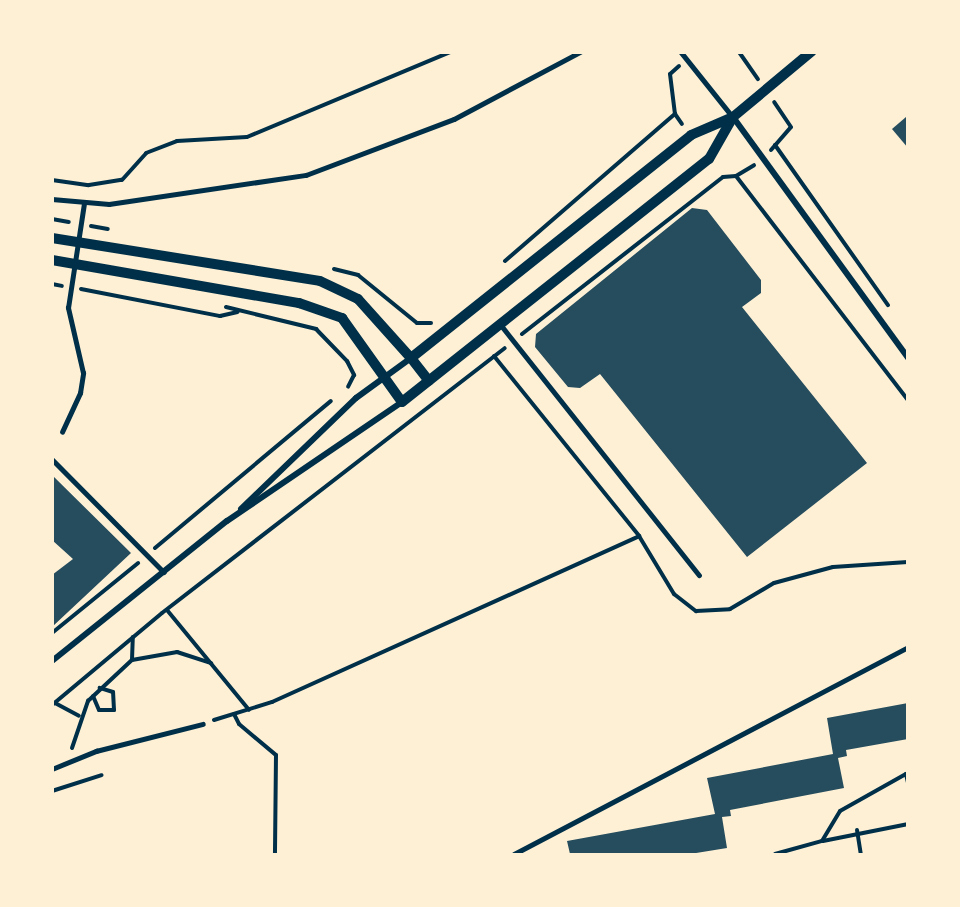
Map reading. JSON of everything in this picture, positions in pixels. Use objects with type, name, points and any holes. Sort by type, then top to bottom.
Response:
[{"type":"street","points":[[52,661],[227,521],[385,376],[411,358],[691,135],[733,117],[811,52]]},
{"type":"street","points":[[227,521],[402,402],[499,322],[709,159],[733,117]]},
{"type":"street","points":[[733,117],[908,358]]},
{"type":"street","points":[[52,238],[196,265],[320,281],[358,298],[429,381]]},
{"type":"street","points":[[52,260],[299,303],[342,318],[402,402]]},
{"type":"lane","points":[[52,199],[84,204],[306,175],[454,119],[580,52]]},
{"type":"lane","points":[[681,52],[733,117]]},
{"type":"lane","points":[[62,432],[80,393],[83,373],[68,308],[84,204]]},
{"type":"lane","points":[[499,322],[699,575]]},
{"type":"lane","points":[[52,459],[164,572]]},
{"type":"lane","points":[[514,855],[908,647]]},
{"type":"lane","points":[[52,769],[203,724]]},
{"type":"path","points":[[52,180],[89,185],[122,180],[146,153],[177,141],[247,137],[450,52]]},
{"type":"path","points":[[495,269],[675,114],[670,74]]},
{"type":"path","points":[[781,112],[791,127],[775,145],[890,308]]},
{"type":"path","points":[[79,716],[54,704],[167,610],[723,177],[736,176],[908,400]]},
{"type":"path","points":[[327,268],[358,275],[417,323],[436,319]]},
{"type":"path","points":[[52,284],[220,316],[239,312],[316,329],[336,344],[354,375],[348,387],[52,633]]},
{"type":"path","points":[[494,356],[639,536],[674,594],[696,611],[730,609],[774,583],[833,567],[908,562]]},
{"type":"path","points":[[203,724],[249,710],[639,536]]},
{"type":"path","points":[[167,610],[249,710]]},
{"type":"path","points":[[132,660],[133,637]]},
{"type":"path","points":[[69,764],[79,716],[99,688],[132,660],[177,652],[211,663]]},
{"type":"path","points":[[93,695],[99,710],[114,710],[113,692],[99,688]]},
{"type":"path","points":[[234,714],[238,724],[276,755],[275,855]]},
{"type":"path","points":[[822,841],[840,811],[907,773],[908,783]]},
{"type":"path","points":[[52,791],[102,775]]},
{"type":"path","points":[[775,855],[791,852],[856,830],[908,824]]},
{"type":"path","points":[[856,830],[861,855]]},
{"type":"building","points":[[906,117],[908,119],[908,148],[892,129]]},
{"type":"building","points":[[692,208],[707,210],[761,280],[761,293],[742,307],[867,463],[747,557],[600,374],[580,388],[568,387],[535,347],[536,334]]},
{"type":"building","points":[[52,475],[131,553],[52,627],[52,575],[73,559],[52,540]]},
{"type":"building","points":[[908,703],[908,739],[846,750],[847,756],[838,758],[844,788],[730,810],[731,816],[722,817],[727,848],[690,854],[570,854],[567,841],[715,814],[707,778],[833,754],[827,718]]}]
